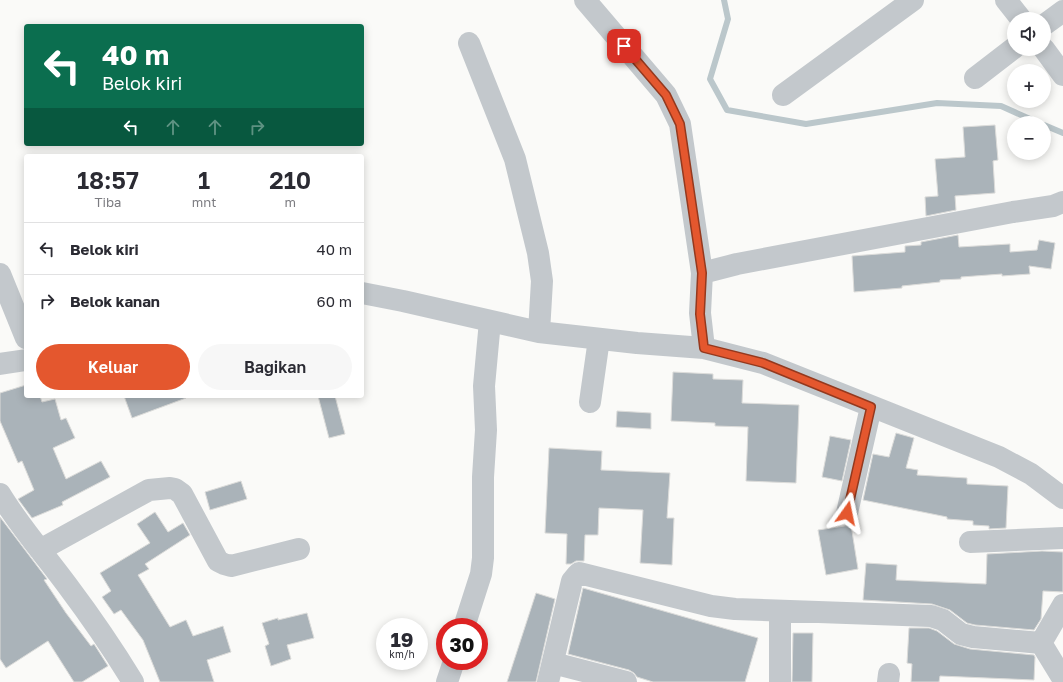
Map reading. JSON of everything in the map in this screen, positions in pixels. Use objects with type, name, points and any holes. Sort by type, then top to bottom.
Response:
[{"type":"street","points":[[585,0],[666,95],[680,124],[702,273],[700,314],[704,348]]},
{"type":"street","points":[[782,95],[913,0]]},
{"type":"street","points":[[1006,0],[1015,12]]},
{"type":"street","points":[[1051,19],[1063,10]]},
{"type":"street","points":[[469,43],[515,159],[538,253],[542,281],[540,332]]},
{"type":"street","points":[[975,78],[1007,53]]},
{"type":"street","points":[[1049,56],[1063,75]]},
{"type":"street","points":[[702,273],[737,264],[1013,212],[1053,206],[1063,202]]},
{"type":"street","points":[[0,274],[24,333]]},
{"type":"street","points":[[364,293],[540,332],[599,339],[704,348],[763,363],[1014,464],[1063,498]]},
{"type":"street","points":[[467,618],[480,580],[483,558],[483,477],[486,430],[484,386],[490,321]]},
{"type":"street","points":[[590,402],[599,339]]},
{"type":"street","points":[[0,364],[24,360]]},
{"type":"street","points":[[847,513],[871,407]]},
{"type":"street","points":[[40,550],[149,490],[170,488],[175,489],[182,494],[218,561],[221,563],[231,566],[299,549]]},
{"type":"street","points":[[0,494],[10,510],[112,647],[133,682]]},
{"type":"street","points":[[970,542],[1063,538]]},
{"type":"street","points":[[626,682],[551,672],[572,581],[579,573],[584,573],[710,606],[735,609],[931,616],[943,620],[961,634],[973,638],[1041,643]]},
{"type":"street","points":[[1041,643],[1063,604]]},
{"type":"street","points":[[780,611],[780,682]]},
{"type":"street","points":[[1041,643],[1063,679]]},
{"type":"street","points":[[447,682],[451,670]]},
{"type":"building","points":[[995,125],[998,160],[993,161],[995,193],[955,196],[956,210],[926,216],[925,197],[938,196],[935,159],[965,157],[963,127]]},
{"type":"building","points":[[958,235],[959,247],[1010,244],[1010,252],[1037,250],[1039,240],[1055,243],[1051,269],[1029,266],[1030,274],[1002,276],[1002,274],[961,277],[961,279],[940,280],[940,282],[902,286],[902,288],[854,292],[852,256],[905,252],[905,246],[921,245],[921,242]]},
{"type":"building","points":[[673,372],[713,374],[713,379],[743,380],[742,403],[799,405],[796,483],[746,481],[748,427],[715,426],[715,423],[671,421]]},
{"type":"building","points":[[24,386],[24,398],[41,398],[42,402],[55,399],[61,420],[66,418],[75,438],[53,448],[66,479],[101,461],[110,477],[62,502],[63,505],[32,518],[18,499],[34,490],[22,461],[18,463],[0,421],[0,393]]},
{"type":"building","points":[[125,398],[186,398],[132,418]]},
{"type":"building","points":[[319,398],[336,398],[345,434],[329,438]]},
{"type":"building","points":[[617,411],[651,413],[651,429],[616,427]]},
{"type":"building","points":[[896,433],[914,438],[906,468],[918,470],[917,475],[967,478],[967,484],[1008,486],[1006,528],[989,529],[989,526],[973,525],[973,521],[947,519],[947,517],[863,500],[873,454],[889,457]]},
{"type":"building","points":[[830,436],[851,440],[842,481],[822,477]]},
{"type":"building","points":[[549,448],[602,451],[601,470],[670,473],[667,518],[674,518],[672,565],[640,563],[643,510],[599,508],[598,535],[585,535],[584,561],[576,561],[571,564],[566,564],[567,534],[545,533]]},
{"type":"building","points":[[241,481],[247,499],[210,510],[205,492]]},
{"type":"building","points":[[155,512],[168,532],[183,523],[190,535],[145,564],[149,569],[138,575],[170,627],[186,620],[193,636],[223,626],[231,652],[207,660],[214,682],[160,682],[143,640],[121,610],[114,614],[102,597],[111,591],[100,573],[150,543],[137,524]]},
{"type":"building","points":[[0,517],[47,579],[44,580],[66,613],[91,646],[94,644],[108,666],[82,682],[74,682],[48,641],[6,668],[0,659]]},
{"type":"building","points":[[851,525],[858,569],[826,575],[818,530]]},
{"type":"building","points":[[1042,551],[1063,552],[1063,592],[1043,591],[1041,619],[1034,630],[967,623],[950,610],[932,604],[863,600],[866,563],[897,565],[896,580],[986,584],[987,554]]},
{"type":"building","points":[[583,588],[758,638],[745,682],[653,682],[637,677],[629,670],[568,654]]},
{"type":"building","points":[[536,593],[555,599],[536,682],[507,682]]},
{"type":"building","points":[[307,613],[314,638],[287,645],[291,659],[271,666],[265,646],[269,644],[262,623],[278,618],[278,620]]},
{"type":"building","points":[[909,628],[929,628],[937,631],[954,644],[970,649],[1034,655],[1034,680],[940,676],[939,682],[911,682],[912,664],[907,663]]},
{"type":"building","points":[[793,633],[813,633],[812,682],[792,682]]},
{"type":"waterway","points":[[724,0],[728,19],[710,79],[727,110],[806,124],[937,103],[1001,106],[1023,116]]},
{"type":"waterway","points":[[1051,128],[1063,133]]},
{"type":"route","points":[[624,46],[666,95],[680,124],[702,273],[700,314],[704,348],[763,363],[871,407],[847,513]]}]
